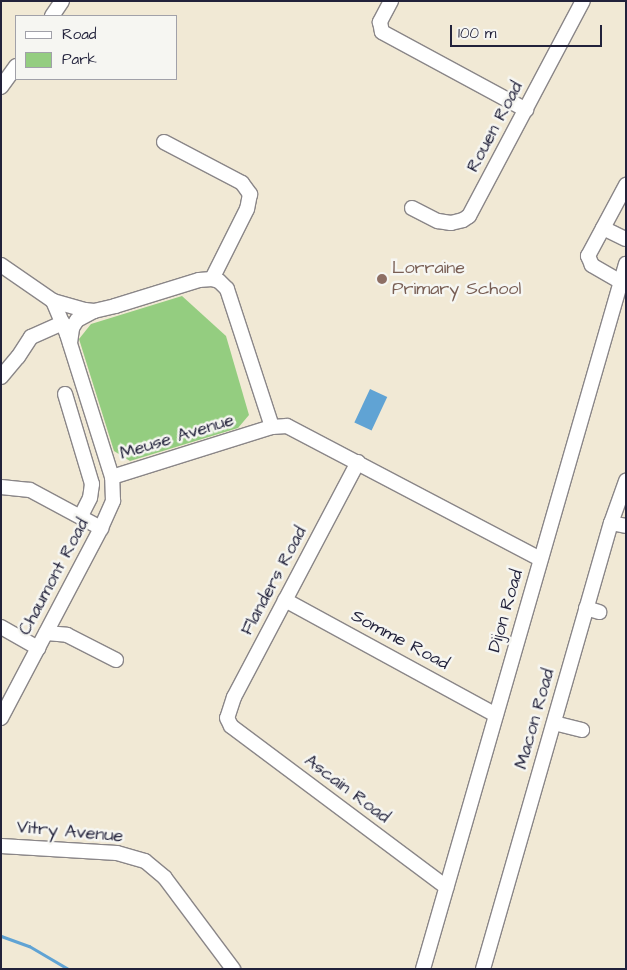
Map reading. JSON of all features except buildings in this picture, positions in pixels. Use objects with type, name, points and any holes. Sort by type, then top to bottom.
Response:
[{"type":"street","points":[[53,15],[62,1]]},
{"type":"street","points":[[391,1],[380,22],[382,32],[526,110]]},
{"type":"street","name":"Rouen Road","points":[[412,208],[438,220],[451,223],[469,216],[583,1]]},
{"type":"street","points":[[1,87],[15,67]]},
{"type":"street","points":[[164,142],[242,183],[250,194],[247,209],[212,279]]},
{"type":"street","points":[[621,282],[590,263],[588,256],[625,189]]},
{"type":"street","points":[[603,228],[626,239]]},
{"type":"street","name":"Dijon Road","points":[[423,969],[626,264]]},
{"type":"street","points":[[1,265],[53,301],[73,308],[94,310]]},
{"type":"street","points":[[70,344],[72,328],[77,320],[94,310],[198,280],[212,279],[219,281],[227,289],[272,427]]},
{"type":"street","name":"Meuse Avenue","points":[[53,301],[63,323],[112,477],[272,427],[288,426],[540,559]]},
{"type":"street","points":[[1,377],[18,357],[30,337],[63,323]]},
{"type":"street","points":[[65,394],[92,484],[90,498],[81,516]]},
{"type":"street","name":"Flanders Road","points":[[227,718],[234,697],[358,462]]},
{"type":"street","name":"Chaumont Road","points":[[1,718],[101,528],[113,501],[112,477]]},
{"type":"street","name":"Macon Road","points":[[483,969],[554,723],[592,610],[610,522],[626,481]]},
{"type":"street","points":[[1,487],[30,490],[101,528]]},
{"type":"street","points":[[610,522],[626,526]]},
{"type":"street","name":"Somme Road","points":[[285,600],[496,715]]},
{"type":"street","points":[[1,628],[38,648]]},
{"type":"street","points":[[46,633],[54,632],[67,635],[116,660]]},
{"type":"street","name":"Ascain Road","points":[[227,718],[231,726],[446,887]]},
{"type":"street","points":[[554,723],[582,730]]},
{"type":"street","name":"Vitry Avenue","points":[[1,846],[117,854],[145,861],[165,878],[233,969]]},
{"type":"green space","points":[[182,296],[226,336],[249,415],[238,428],[130,461],[114,451],[79,339],[91,324]]},
{"type":"water","points":[[370,389],[387,397],[372,431],[354,423]]},
{"type":"waterway","points":[[1,936],[29,946],[68,969]]},
{"type":"place","name":"Lorraine Primary School","points":[[382,279]]}]
